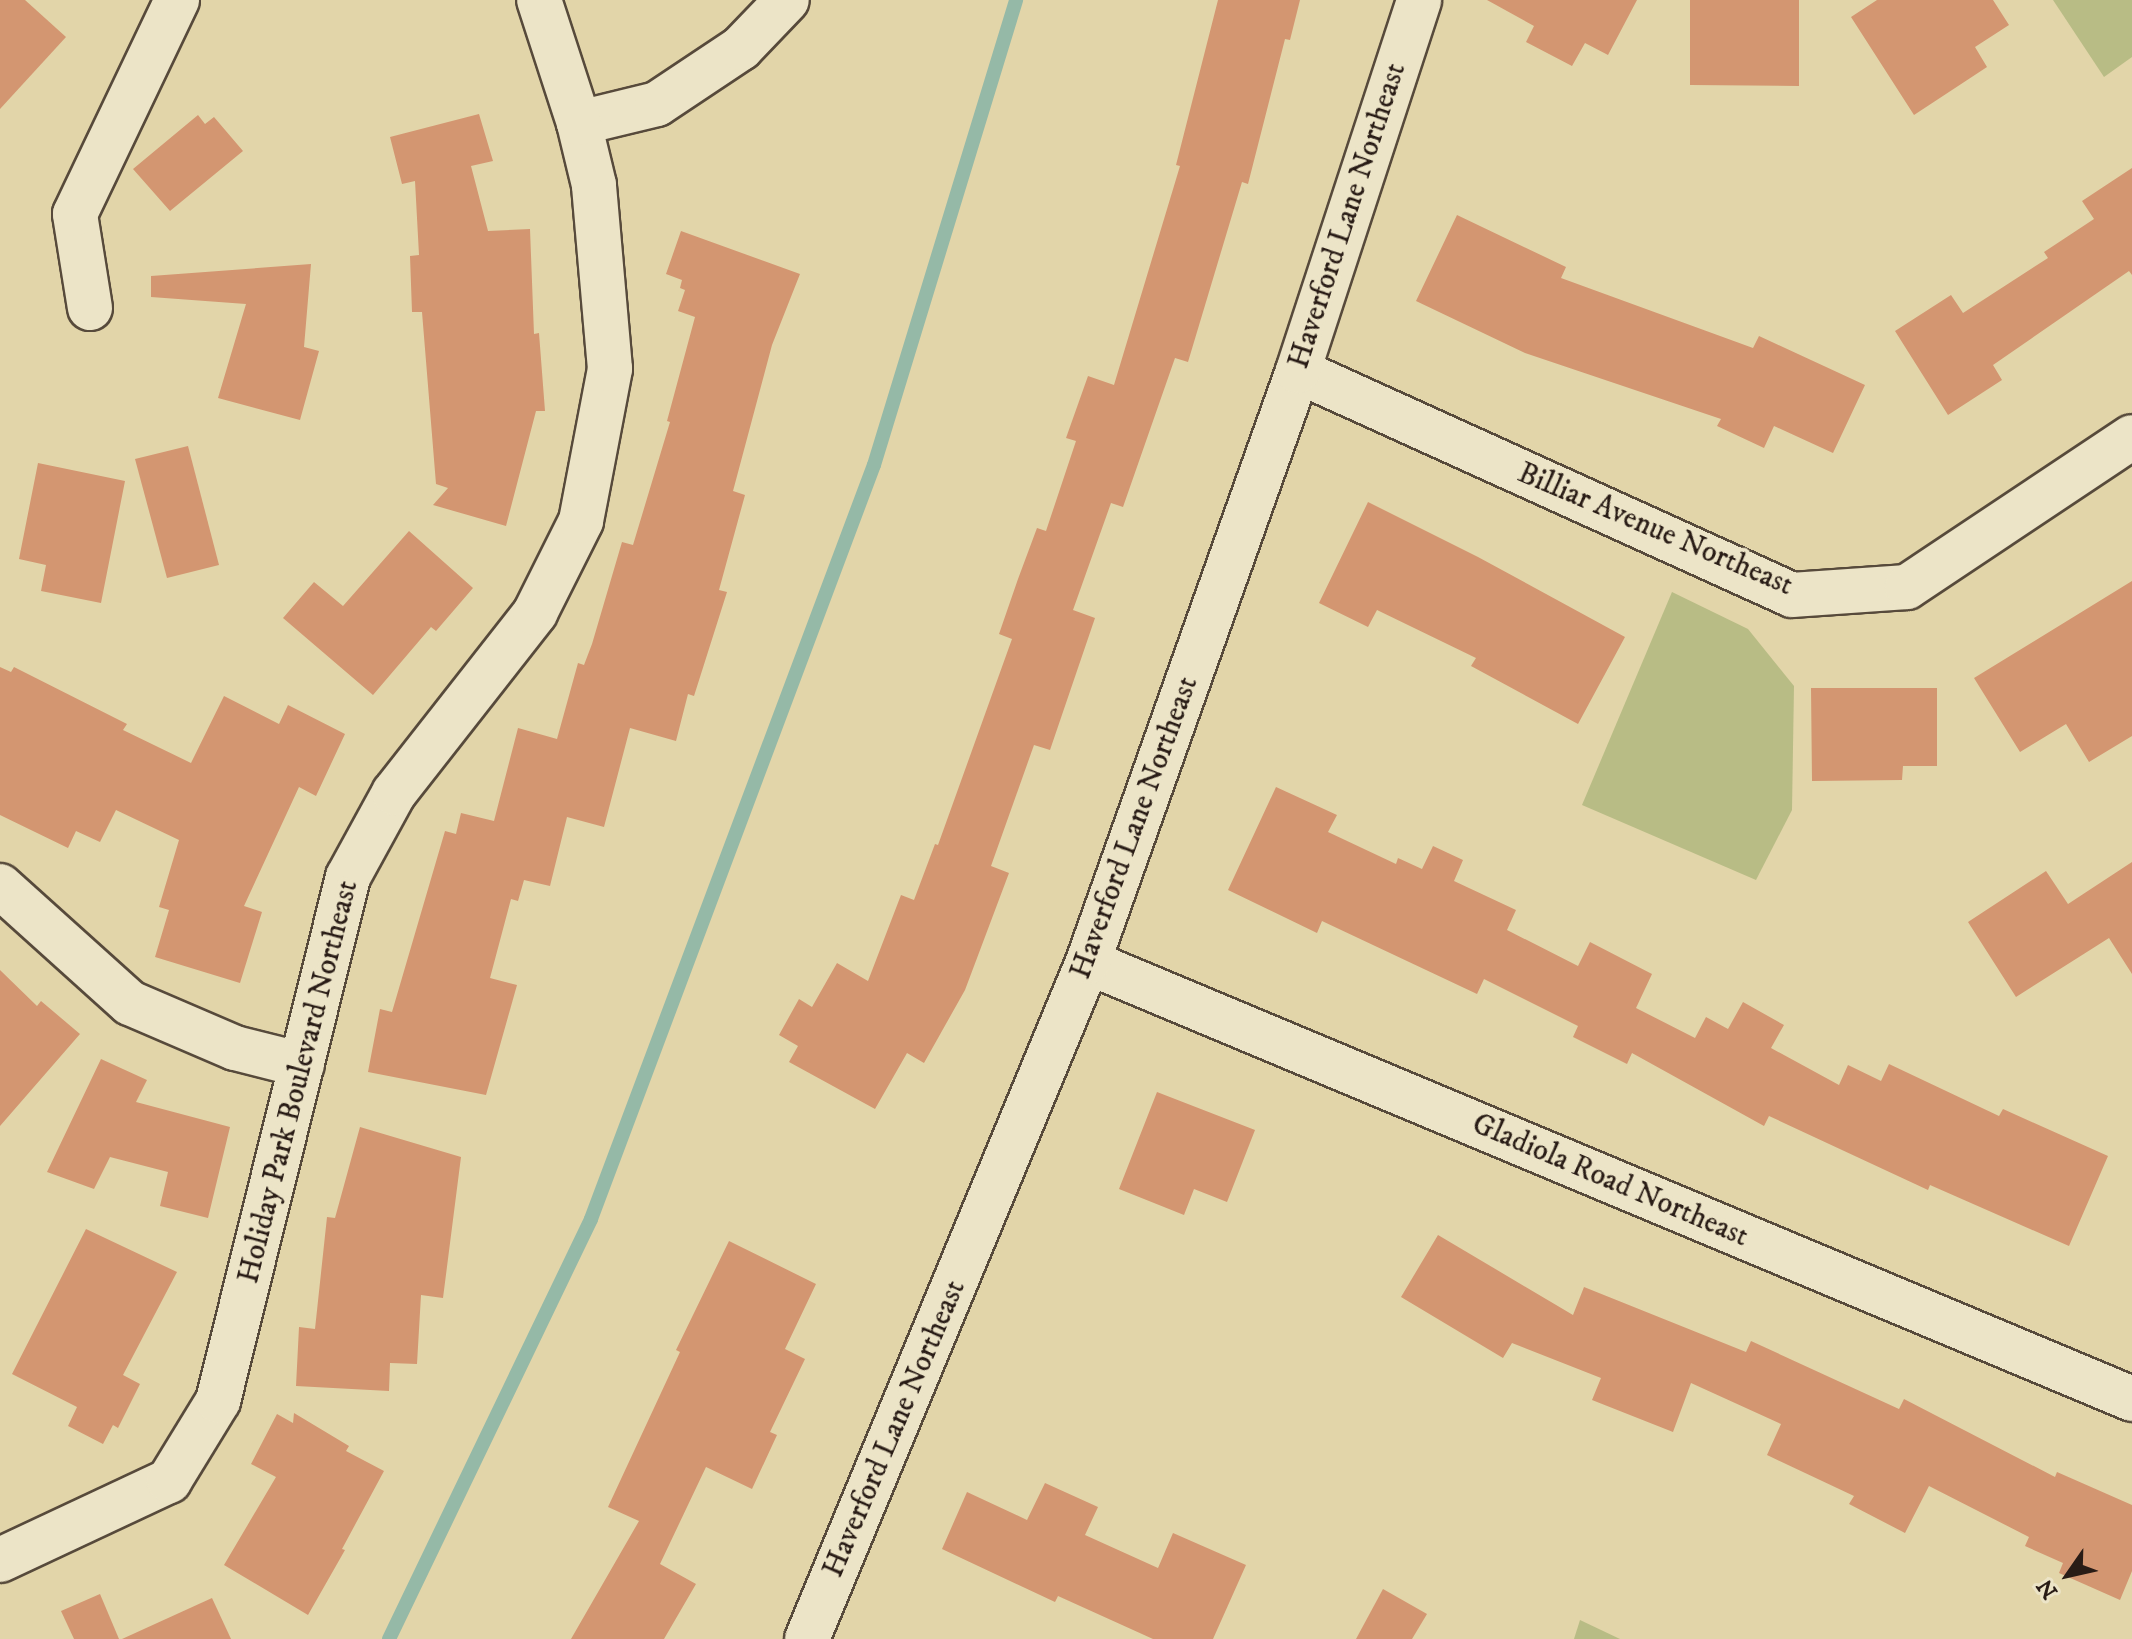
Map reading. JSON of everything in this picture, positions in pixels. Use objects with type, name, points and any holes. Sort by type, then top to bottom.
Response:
[{"type":"street","points":[[90,308],[75,214],[177,0]]},
{"type":"street","name":"Holiday Park Boulevard Northeast","points":[[0,1560],[169,1481],[218,1401],[348,877],[394,793],[535,613],[581,521],[610,369],[594,185],[579,123],[539,0]]},
{"type":"street","points":[[579,123],[657,104],[741,48],[787,0]]},
{"type":"street","name":"Haverford Lane Northeast","points":[[815,1637],[1088,962],[1298,371],[1419,0]]},
{"type":"street","name":"Billiar Avenue Northeast","points":[[1298,371],[1792,595],[1907,587],[2132,437]]},
{"type":"street","points":[[0,886],[130,1003],[235,1048],[302,1065]]},
{"type":"street","name":"Gladiola Road Northeast","points":[[1088,962],[2127,1387]]},
{"type":"green space","points":[[2053,0],[2132,0],[2132,57],[2104,77]]},
{"type":"green space","points":[[1672,592],[1748,629],[1794,686],[1792,810],[1756,880],[1582,805]]},
{"type":"green space","points":[[1580,1620],[1620,1639],[1574,1639]]},
{"type":"building","points":[[0,0],[25,0],[66,37],[0,109]]},
{"type":"building","points":[[1218,0],[1300,0],[1290,40],[1285,39],[1248,184],[1242,182],[1188,362],[1175,358],[1123,507],[1111,503],[1073,610],[1095,618],[1050,750],[1034,745],[991,866],[1009,873],[965,990],[924,1063],[907,1053],[875,1109],[789,1062],[798,1046],[779,1035],[799,999],[812,1007],[837,963],[868,981],[901,895],[914,900],[935,844],[938,845],[1012,639],[999,634],[1037,528],[1046,531],[1076,441],[1066,438],[1088,376],[1114,385],[1180,166],[1176,165]]},
{"type":"building","points":[[1487,0],[1637,0],[1608,55],[1585,43],[1572,66],[1526,42],[1534,26]]},
{"type":"building","points":[[1690,0],[1799,0],[1799,86],[1690,85]]},
{"type":"building","points":[[1877,0],[1993,0],[2009,25],[1975,47],[1987,67],[1914,115],[1851,17]]},
{"type":"building","points":[[479,114],[493,161],[471,166],[488,231],[530,229],[534,334],[539,333],[545,411],[536,411],[506,526],[433,505],[448,488],[436,484],[422,312],[412,312],[410,256],[419,255],[415,181],[402,184],[390,137]]},
{"type":"building","points":[[198,115],[205,124],[214,117],[243,151],[170,211],[133,169]]},
{"type":"building","points":[[2132,168],[2132,275],[2129,271],[1993,365],[2002,380],[1948,415],[1895,331],[1951,295],[1963,313],[2048,258],[2044,252],[2094,219],[2082,201]]},
{"type":"building","points":[[1457,215],[1566,267],[1561,278],[1753,348],[1759,336],[1865,385],[1833,453],[1774,426],[1764,448],[1717,426],[1721,419],[1525,353],[1416,301]]},
{"type":"building","points":[[681,231],[800,274],[772,345],[733,491],[745,495],[719,590],[727,592],[694,696],[688,694],[676,741],[630,728],[604,827],[567,817],[550,886],[524,880],[518,901],[511,899],[490,978],[517,985],[486,1095],[368,1072],[380,1009],[392,1012],[445,831],[456,834],[461,813],[494,821],[518,728],[557,739],[578,663],[584,665],[592,644],[622,542],[633,545],[670,422],[667,421],[695,317],[678,311],[685,290],[680,288],[682,280],[666,274]]},
{"type":"building","points":[[311,264],[304,347],[319,351],[300,420],[218,398],[246,304],[151,297],[151,276]]},
{"type":"building","points":[[188,446],[219,565],[167,578],[135,459]]},
{"type":"building","points":[[38,463],[125,481],[101,603],[41,591],[46,565],[19,559]]},
{"type":"building","points":[[1368,502],[1478,557],[1625,637],[1578,724],[1471,666],[1476,658],[1377,610],[1368,627],[1319,603]]},
{"type":"building","points":[[409,531],[473,588],[436,631],[431,627],[373,695],[283,618],[314,582],[343,606]]},
{"type":"building","points":[[2132,581],[2132,736],[2089,762],[2066,724],[2020,752],[1974,678]]},
{"type":"building","points":[[0,667],[11,672],[14,667],[127,724],[123,730],[191,763],[224,696],[279,724],[288,705],[345,734],[316,796],[299,787],[244,906],[262,912],[240,983],[155,957],[169,910],[159,907],[179,840],[116,810],[100,842],[76,831],[68,848],[0,815]]},
{"type":"building","points":[[1811,688],[1937,688],[1937,766],[1903,766],[1902,780],[1812,781]]},
{"type":"building","points":[[1276,787],[1337,815],[1328,832],[1396,864],[1398,858],[1422,869],[1433,846],[1463,860],[1454,881],[1516,910],[1507,930],[1578,966],[1590,942],[1652,974],[1636,1008],[1695,1038],[1706,1017],[1728,1029],[1743,1002],[1784,1025],[1771,1048],[1839,1085],[1848,1065],[1881,1081],[1889,1064],[1999,1116],[2003,1109],[2108,1156],[2069,1246],[1930,1185],[1928,1190],[1769,1116],[1764,1126],[1632,1053],[1627,1064],[1573,1037],[1578,1026],[1484,979],[1477,994],[1322,921],[1317,933],[1228,890]]},
{"type":"building","points":[[2132,862],[2132,974],[2109,938],[2016,997],[1968,922],[2046,871],[2068,904]]},
{"type":"building","points":[[0,970],[37,1006],[41,1001],[80,1034],[0,1126]]},
{"type":"building","points":[[101,1059],[147,1080],[136,1102],[230,1127],[208,1218],[160,1206],[168,1172],[110,1157],[94,1189],[47,1172]]},
{"type":"building","points":[[1157,1092],[1255,1130],[1227,1202],[1194,1189],[1184,1215],[1119,1189]]},
{"type":"building","points":[[360,1127],[461,1157],[443,1298],[421,1295],[417,1364],[390,1363],[389,1391],[296,1386],[299,1327],[315,1329],[327,1217],[335,1218]]},
{"type":"building","points":[[86,1229],[177,1272],[123,1375],[140,1384],[118,1428],[113,1425],[103,1444],[68,1426],[77,1407],[12,1374]]},
{"type":"building","points":[[1438,1235],[1573,1315],[1584,1287],[1746,1352],[1751,1341],[1899,1409],[1904,1399],[2055,1477],[2057,1472],[2132,1505],[2132,1571],[2120,1600],[2059,1573],[2063,1563],[2025,1546],[2029,1537],[1929,1486],[1905,1533],[1849,1504],[1854,1496],[1767,1455],[1781,1424],[1691,1383],[1673,1432],[1592,1400],[1601,1378],[1512,1343],[1503,1358],[1401,1297]]},
{"type":"building","points":[[729,1241],[816,1284],[785,1349],[805,1359],[770,1432],[777,1435],[752,1489],[706,1467],[660,1564],[696,1584],[664,1639],[571,1639],[639,1521],[608,1507],[680,1352],[676,1350]]},
{"type":"building","points":[[294,1413],[349,1446],[346,1451],[384,1471],[308,1615],[224,1565],[276,1477],[251,1464],[277,1414],[293,1423]]},
{"type":"building","points":[[1045,1483],[1098,1507],[1085,1535],[1158,1568],[1173,1533],[1246,1565],[1213,1639],[1153,1639],[1058,1596],[1055,1602],[942,1549],[967,1492],[1027,1520]]},
{"type":"building","points":[[1383,1589],[1427,1614],[1412,1639],[1356,1639]]},
{"type":"building","points":[[100,1594],[119,1639],[74,1639],[61,1611]]},
{"type":"building","points":[[212,1598],[231,1639],[122,1639]]},
{"type":"waterway","points":[[389,1639],[591,1219],[874,465],[1016,0]]}]
